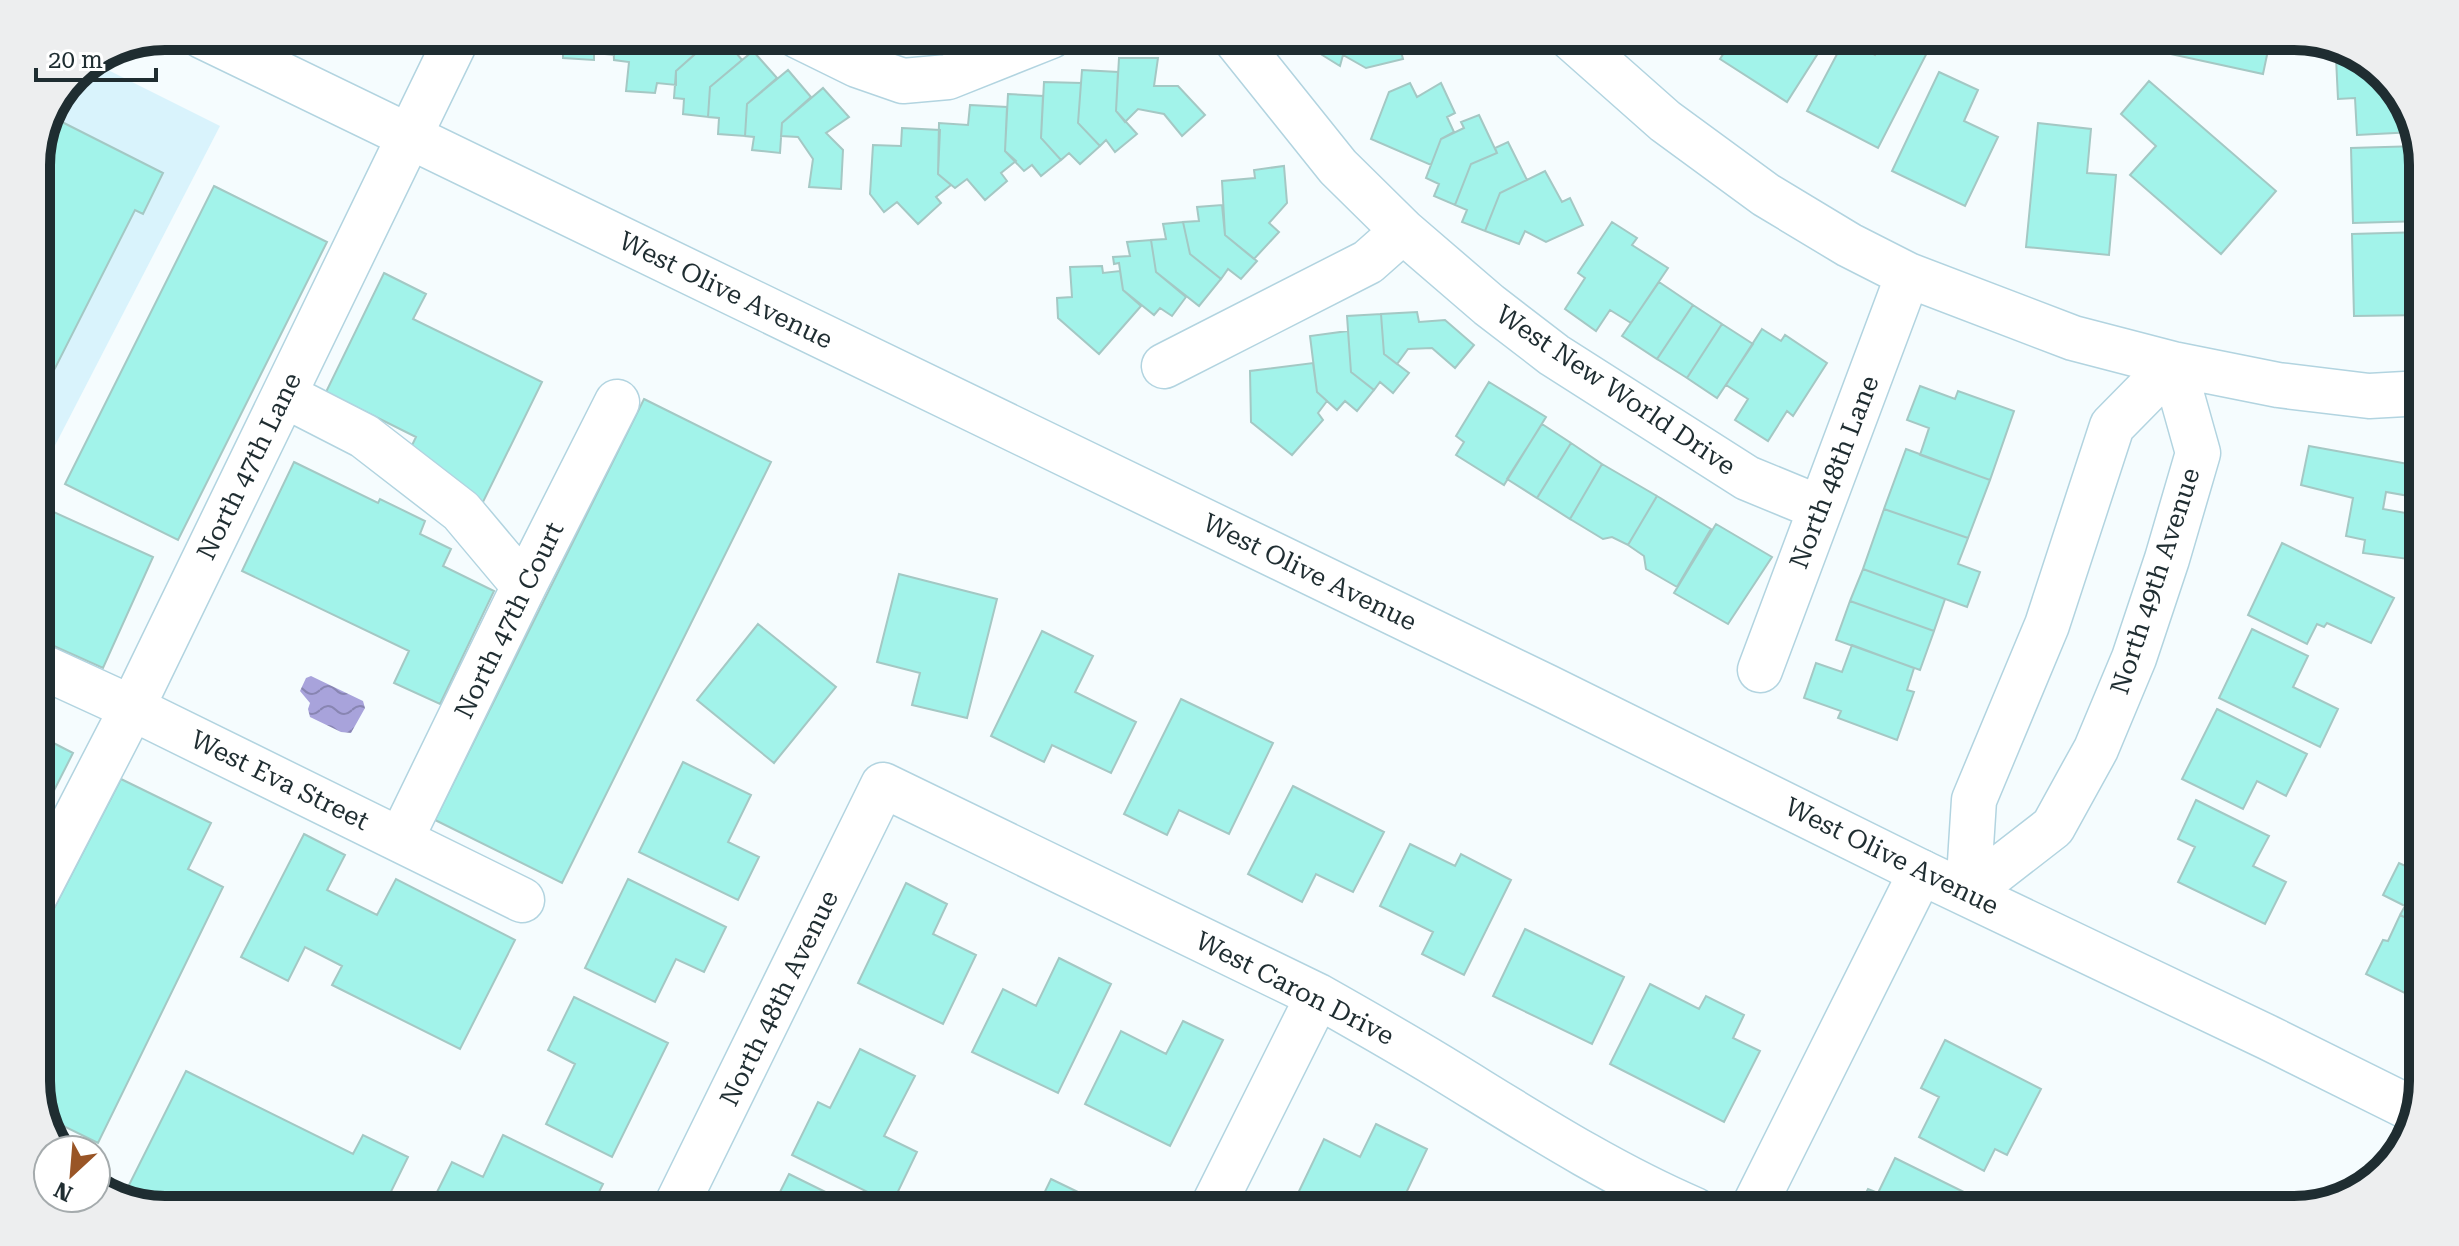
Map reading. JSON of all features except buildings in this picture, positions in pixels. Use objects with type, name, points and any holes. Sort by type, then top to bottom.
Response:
[{"type":"street","name":"West Olive Avenue","points":[[231,50],[2406,1106]]},
{"type":"street","name":"North 47th Lane","points":[[50,867],[132,708],[451,50]]},
{"type":"street","points":[[826,50],[857,65],[903,81],[948,77],[1016,50]]},
{"type":"street","name":"West New World Drive","points":[[1244,50],[1338,167],[1403,231],[1489,305],[1554,355],[1747,478],[1820,508]]},
{"type":"street","points":[[1585,50],[1665,121],[1766,195],[1849,245],[1908,275],[2073,338],[2173,364],[2278,385],[2369,396],[2409,394]]},
{"type":"street","points":[[1164,366],[1368,262],[1403,231]]},
{"type":"street","name":"North 48th Lane","points":[[1760,670],[1908,275]]},
{"type":"street","points":[[1968,893],[1974,800],[2047,625],[2112,426],[2173,364]]},
{"type":"street","name":"North 49th Avenue","points":[[1968,893],[2053,827],[2096,749],[2134,658],[2198,453],[2173,364]]},
{"type":"street","points":[[284,395],[364,436],[461,511],[524,586]]},
{"type":"street","name":"North 47th Court","points":[[401,839],[617,402]]},
{"type":"street","name":"West Eva Street","points":[[50,670],[522,900]]},
{"type":"street","name":"West Caron Drive","points":[[883,785],[1318,996],[1387,1034],[1553,1136],[1666,1196]]},
{"type":"street","name":"North 48th Avenue","points":[[681,1196],[883,785]]},
{"type":"street","points":[[1759,1196],[1921,872]]},
{"type":"street","points":[[1218,1196],[1318,996]]},
{"type":"shaded area","points":[[103,68],[220,126],[50,455],[50,157],[62,114],[89,78]]},
{"type":"water","points":[[311,676],[363,701],[365,708],[351,733],[341,732],[310,717],[310,703],[300,691],[306,678]]}]
